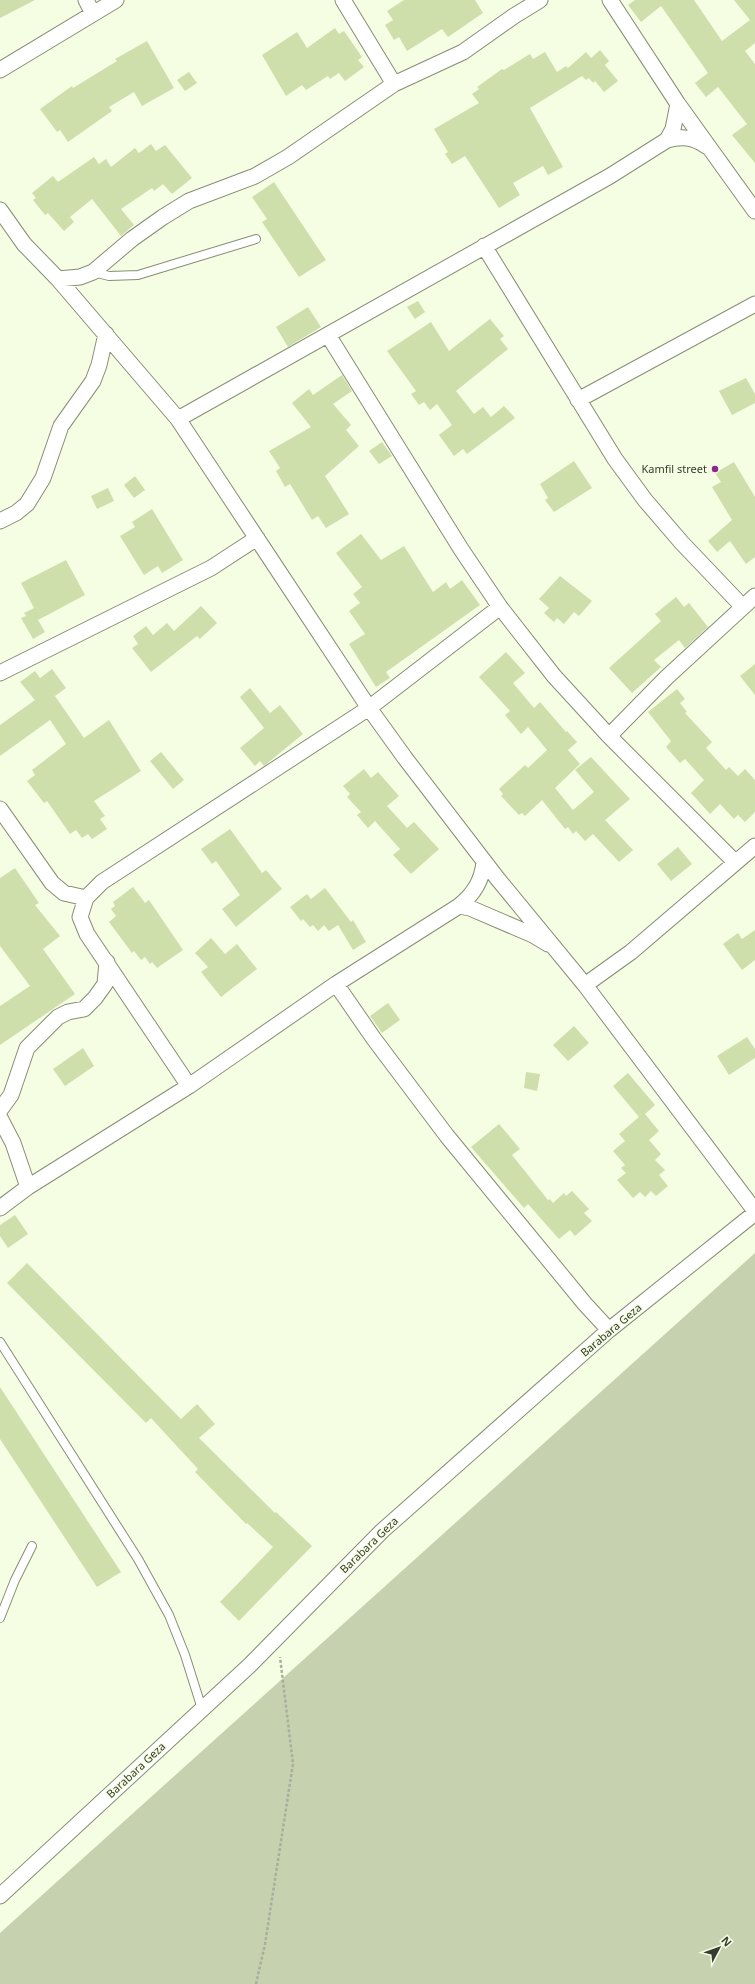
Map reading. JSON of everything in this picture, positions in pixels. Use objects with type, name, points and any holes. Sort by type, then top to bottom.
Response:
[{"type":"street","points":[[86,0],[93,14]]},
{"type":"street","points":[[0,70],[116,0]]},
{"type":"street","points":[[343,0],[394,84]]},
{"type":"street","points":[[58,279],[80,277],[93,272],[132,239],[189,201],[255,176],[288,157],[394,84],[463,52],[514,16],[540,0]]},
{"type":"street","points":[[610,0],[678,104],[755,211]]},
{"type":"street","points":[[667,140],[673,129],[678,104]]},
{"type":"street","points":[[178,419],[610,176],[667,140],[686,137],[698,140],[708,147]]},
{"type":"street","points":[[1,214],[24,244],[58,279],[178,419],[369,708],[435,800],[585,985],[755,1212]]},
{"type":"street","points":[[484,246],[615,459],[645,500],[682,543],[743,607]]},
{"type":"street","points":[[578,400],[755,304]]},
{"type":"street","points":[[0,521],[16,513],[27,504],[43,478],[61,426],[93,381],[99,365],[106,334]]},
{"type":"street","points":[[328,335],[461,549],[500,607],[554,676],[609,736],[735,862]]},
{"type":"street","points":[[0,673],[159,592],[211,568],[257,538]]},
{"type":"street","points":[[609,736],[667,677],[755,596]]},
{"type":"street","points":[[189,1086],[87,934],[80,917],[86,898],[102,882],[369,708],[500,607]]},
{"type":"street","points":[[0,809],[52,883],[64,893],[86,898]]},
{"type":"street","points":[[585,985],[631,952],[699,896],[735,862],[755,846]]},
{"type":"street","points":[[0,1208],[28,1187],[189,1086],[336,984],[459,906],[470,897],[478,886],[484,862]]},
{"type":"street","points":[[459,906],[470,908],[533,935],[554,948]]},
{"type":"street","points":[[0,1110],[11,1095],[27,1048],[58,1018],[68,1012],[84,1009],[95,998],[105,984],[107,962]]},
{"type":"street","points":[[336,984],[374,1039],[447,1136],[585,1304],[609,1330]]},
{"type":"street","points":[[0,1118],[12,1143],[28,1187]]},
{"type":"street","name":"Barabara Geza","points":[[0,1896],[277,1638],[382,1531],[609,1330],[755,1212]]},
{"type":"lane","points":[[93,272],[110,276],[138,275],[256,239]]},
{"type":"lane","points":[[0,1342],[138,1559],[169,1615],[185,1655],[202,1709]]},
{"type":"lane","points":[[0,1618],[15,1580],[32,1546]]},
{"type":"path","points":[[256,1984],[265,1944],[293,1764],[277,1638]]},
{"type":"green space","points":[[755,1253],[755,1984],[0,1984],[0,1933]]},
{"type":"building","points":[[0,0],[35,0],[0,18]]},
{"type":"building","points":[[404,0],[475,0],[483,13],[448,37],[442,29],[407,51],[399,37],[394,40],[385,25],[393,20],[387,11]]},
{"type":"building","points":[[635,0],[694,0],[722,41],[750,20],[734,0],[755,0],[755,43],[745,51],[755,64],[755,163],[732,135],[747,124],[718,87],[706,97],[695,83],[708,73],[661,6],[641,22],[628,5]]},
{"type":"building","points":[[335,28],[339,34],[344,31],[362,57],[358,60],[364,67],[345,81],[339,73],[330,79],[328,76],[306,90],[302,85],[286,96],[262,55],[297,32],[307,48]]},
{"type":"building","points":[[147,41],[174,88],[142,106],[134,92],[109,107],[112,111],[68,142],[60,130],[57,132],[40,109],[72,86],[73,88],[117,61],[115,59]]},
{"type":"building","points":[[600,50],[609,61],[605,65],[618,81],[604,92],[595,81],[593,83],[589,78],[586,80],[582,76],[530,108],[563,167],[548,175],[543,166],[513,183],[520,195],[499,208],[465,156],[452,164],[445,154],[448,152],[434,129],[479,103],[472,94],[479,89],[477,87],[502,69],[504,70],[530,54],[533,59],[545,52],[557,72],[566,66],[568,68],[586,52],[591,58]]},
{"type":"building","points":[[189,72],[197,83],[185,91],[177,80]]},
{"type":"building","points":[[151,144],[156,151],[165,145],[192,178],[172,194],[163,184],[154,191],[152,188],[121,209],[134,225],[121,236],[92,199],[70,217],[74,222],[64,231],[48,213],[45,215],[33,200],[36,198],[32,193],[53,176],[58,182],[94,157],[99,164],[106,159],[111,167],[135,148],[139,153]]},
{"type":"building","points":[[274,182],[326,260],[299,277],[262,222],[267,219],[252,197]]},
{"type":"building","points":[[418,301],[425,312],[415,319],[407,307]]},
{"type":"building","points":[[308,307],[321,327],[288,347],[276,327]]},
{"type":"building","points":[[490,319],[504,336],[500,339],[508,349],[456,391],[474,414],[483,407],[491,417],[504,406],[515,418],[467,454],[463,449],[454,456],[439,435],[452,425],[437,404],[430,410],[424,402],[419,405],[411,394],[416,391],[387,351],[431,322],[449,351]]},
{"type":"building","points":[[342,375],[352,391],[333,404],[351,425],[346,430],[359,446],[325,476],[349,514],[326,528],[318,516],[312,520],[290,484],[285,487],[276,471],[280,468],[269,451],[311,427],[292,403],[309,389],[313,395]]},
{"type":"building","points":[[746,378],[755,394],[755,403],[732,415],[719,391]]},
{"type":"building","points":[[382,442],[392,456],[379,464],[369,451]]},
{"type":"building","points":[[574,461],[592,488],[554,512],[545,500],[548,498],[540,484]]},
{"type":"building","points":[[734,462],[755,497],[755,557],[746,564],[730,541],[717,552],[708,541],[732,520],[712,487],[721,482],[715,473]]},
{"type":"building","points":[[135,476],[145,490],[134,498],[124,485]]},
{"type":"building","points":[[108,488],[114,501],[97,509],[91,496]]},
{"type":"building","points":[[152,509],[183,560],[162,573],[158,566],[144,575],[120,536],[135,527],[132,522]]},
{"type":"building","points":[[361,534],[381,560],[404,546],[433,592],[446,582],[450,589],[462,580],[480,605],[386,672],[390,678],[376,687],[349,644],[365,634],[349,611],[360,603],[353,594],[362,587],[336,553]]},
{"type":"building","points":[[66,560],[85,595],[38,620],[45,632],[33,639],[21,618],[26,616],[24,613],[34,608],[21,583]]},
{"type":"building","points":[[560,576],[592,601],[579,616],[574,612],[564,624],[557,618],[554,622],[544,613],[549,608],[539,599]]},
{"type":"building","points":[[676,597],[684,607],[689,603],[708,627],[685,648],[679,640],[654,660],[661,667],[632,693],[609,668],[661,621],[655,614]]},
{"type":"building","points":[[201,606],[217,623],[200,639],[197,636],[151,672],[132,648],[138,644],[133,636],[146,626],[153,635],[167,623],[174,631]]},
{"type":"building","points":[[506,652],[525,673],[513,683],[534,708],[540,702],[566,732],[567,731],[577,742],[568,750],[580,764],[555,788],[573,810],[594,792],[575,770],[591,757],[630,799],[605,820],[633,850],[619,862],[593,834],[585,841],[576,831],[573,834],[568,827],[565,829],[542,800],[525,816],[522,813],[519,815],[501,796],[503,794],[499,789],[525,765],[528,768],[547,750],[528,727],[521,734],[505,715],[510,711],[479,677]]},
{"type":"building","points":[[755,664],[755,695],[740,676]]},
{"type":"building","points":[[52,669],[66,688],[55,696],[84,738],[109,720],[141,771],[94,801],[105,816],[100,819],[107,829],[92,839],[88,834],[82,838],[76,830],[70,834],[47,801],[44,803],[27,781],[35,775],[32,770],[66,744],[50,720],[0,756],[0,725],[35,700],[20,682],[35,671],[40,678]]},
{"type":"building","points":[[250,688],[270,713],[280,705],[303,734],[264,766],[260,761],[255,766],[240,748],[264,728],[240,697]]},
{"type":"building","points":[[677,689],[685,699],[680,703],[687,712],[685,713],[712,742],[706,748],[726,770],[729,767],[738,776],[745,769],[755,780],[755,812],[745,822],[738,815],[734,819],[720,804],[710,814],[691,793],[704,780],[685,759],[680,763],[666,747],[671,741],[648,712]]},
{"type":"building","points":[[161,752],[184,780],[173,789],[150,761]]},
{"type":"building","points":[[364,769],[371,778],[378,772],[399,796],[387,806],[407,828],[414,822],[439,849],[411,874],[393,855],[400,849],[375,821],[368,828],[357,815],[361,812],[347,797],[350,794],[343,786]]},
{"type":"building","points":[[230,829],[262,873],[266,870],[282,889],[236,927],[222,909],[240,895],[216,861],[212,864],[201,849]]},
{"type":"building","points":[[678,847],[692,864],[671,881],[657,864]]},
{"type":"building","points":[[15,868],[39,903],[35,905],[60,936],[43,949],[75,994],[0,1045],[0,1006],[30,986],[0,946],[0,878]]},
{"type":"building","points":[[133,887],[145,903],[149,900],[183,950],[157,968],[152,962],[150,964],[145,957],[141,960],[134,951],[132,953],[109,922],[116,916],[111,909],[115,906],[113,902]]},
{"type":"building","points":[[325,888],[351,922],[353,920],[366,942],[353,950],[338,925],[329,931],[324,925],[318,931],[313,925],[310,927],[303,919],[301,921],[290,907],[307,894],[311,899]]},
{"type":"building","points":[[755,930],[755,960],[742,970],[723,944],[738,933],[742,939]]},
{"type":"building","points":[[211,938],[225,954],[237,944],[257,969],[221,997],[201,972],[208,967],[195,953]]},
{"type":"building","points":[[388,1003],[400,1020],[382,1033],[370,1016]]},
{"type":"building","points":[[574,1026],[589,1043],[568,1061],[553,1045]]},
{"type":"building","points":[[747,1037],[755,1049],[755,1058],[729,1075],[717,1056]]},
{"type":"building","points":[[83,1048],[94,1066],[65,1086],[53,1069]]},
{"type":"building","points":[[526,1072],[540,1074],[537,1091],[524,1088]]},
{"type":"building","points":[[628,1073],[655,1105],[645,1114],[659,1131],[649,1140],[661,1154],[655,1160],[665,1170],[659,1175],[668,1186],[656,1196],[651,1191],[645,1197],[640,1192],[633,1198],[617,1180],[626,1173],[621,1168],[625,1165],[613,1151],[625,1141],[619,1134],[639,1117],[613,1086]]},
{"type":"building","points":[[499,1124],[520,1149],[512,1155],[548,1200],[550,1199],[553,1203],[564,1193],[566,1196],[572,1191],[589,1209],[584,1213],[592,1221],[575,1236],[570,1230],[559,1239],[528,1204],[524,1208],[471,1147]]},
{"type":"building","points":[[15,1215],[28,1234],[8,1248],[0,1236],[0,1225]]},
{"type":"building","points":[[27,1263],[181,1419],[197,1404],[215,1424],[199,1438],[275,1513],[276,1512],[312,1546],[239,1621],[220,1602],[273,1547],[247,1523],[246,1524],[195,1472],[198,1469],[151,1418],[146,1423],[7,1283]]},
{"type":"building","points":[[0,1387],[121,1572],[97,1587],[0,1439]]},
{"type":"place","name":"Kamfil street","points":[[715,469]]}]
